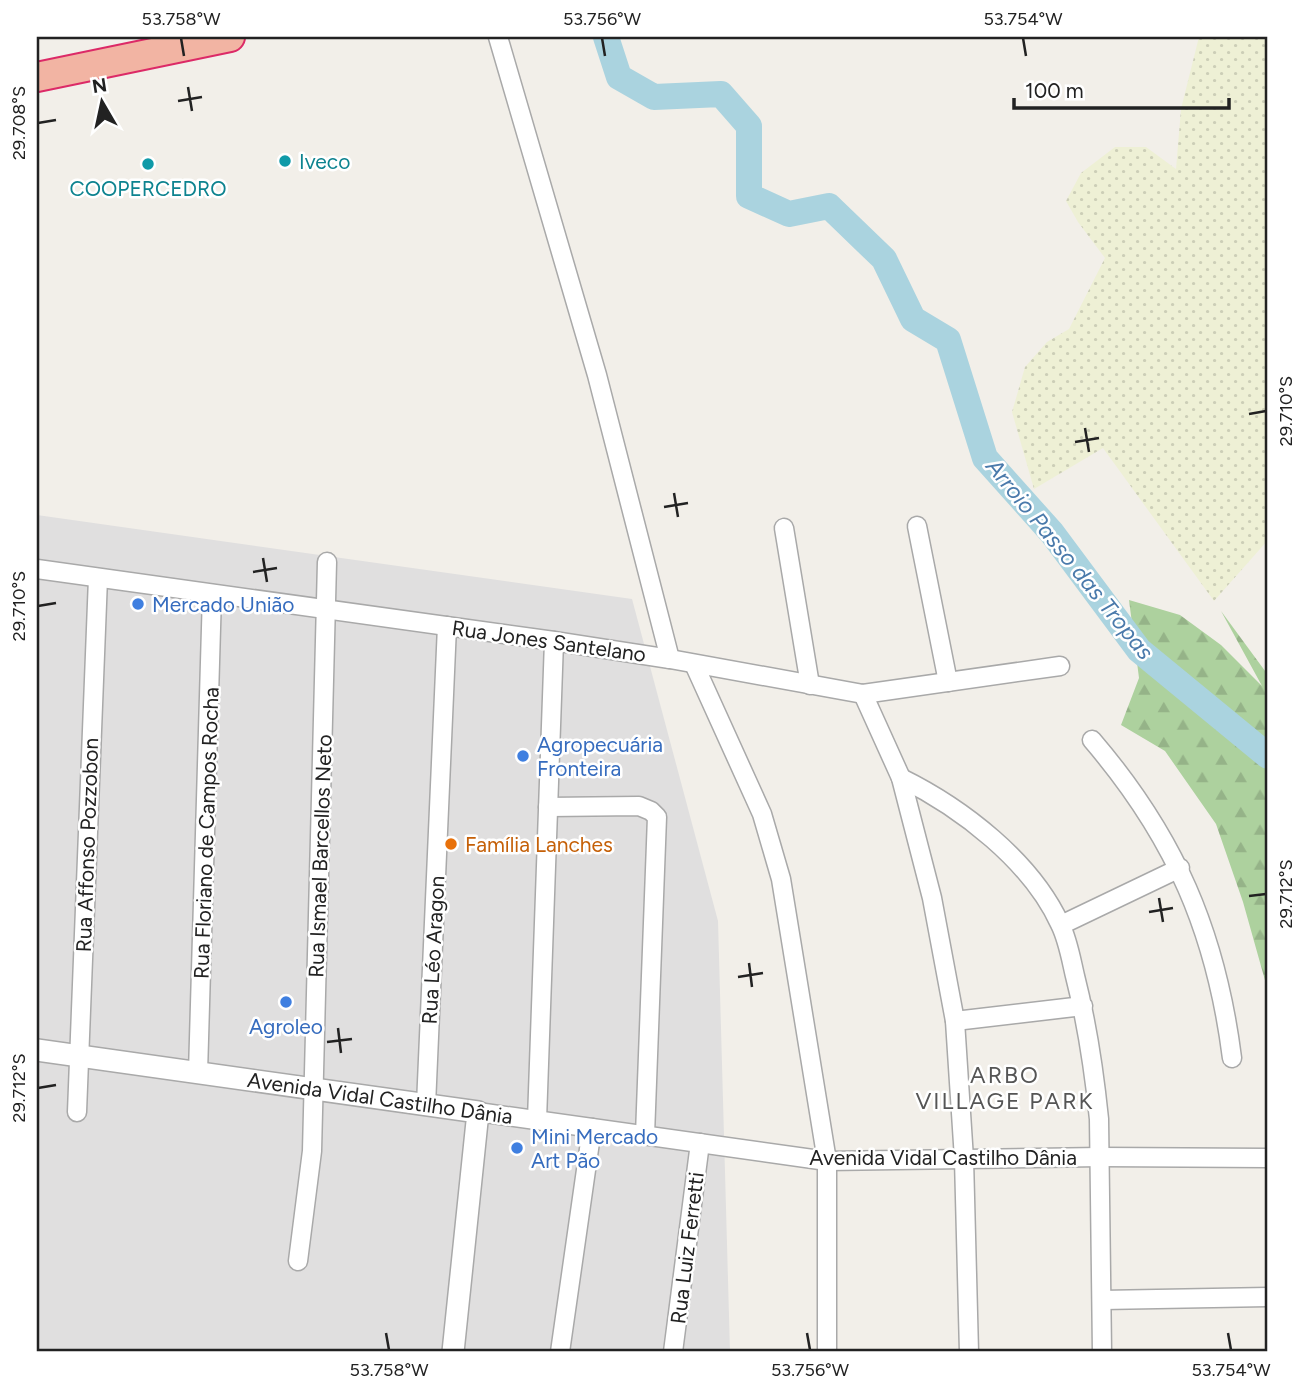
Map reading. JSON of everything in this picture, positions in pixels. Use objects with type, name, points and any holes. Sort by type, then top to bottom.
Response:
[{"type":"highway","points":[[37,77],[230,37]]},
{"type":"street","points":[[498,37],[597,374],[670,659]]},
{"type":"street","points":[[917,526],[948,682]]},
{"type":"street","points":[[784,528],[810,685]]},
{"type":"street","name":"Rua Ismael Barcellos Neto","points":[[298,1261],[312,1151],[327,562]]},
{"type":"street","name":"Rua Jones Santelano","points":[[37,569],[554,641],[863,694],[1060,666]]},
{"type":"street","name":"Rua Affonso Pozzobon","points":[[77,1112],[98,578]]},
{"type":"street","name":"Rua Floriano de Campos Rocha","points":[[198,1073],[212,594]]},
{"type":"street","name":"Rua Léo Aragon","points":[[426,1105],[447,626]]},
{"type":"street","points":[[537,1120],[554,641]]},
{"type":"street","points":[[694,664],[752,791],[776,857],[827,1161],[827,1352]]},
{"type":"street","points":[[863,694],[901,778],[932,898],[955,1021],[964,1159],[969,1352]]},
{"type":"street","points":[[1093,740],[1135,793],[1180,868],[1197,909],[1216,968],[1232,1058]]},
{"type":"street","points":[[901,778],[961,813],[999,844],[1033,883],[1061,925],[1083,1006],[1095,1081],[1101,1157],[1102,1352]]},
{"type":"street","points":[[548,807],[639,806],[651,810],[657,817],[645,1135]]},
{"type":"street","points":[[1061,925],[1180,868]]},
{"type":"street","points":[[955,1021],[1083,1006]]},
{"type":"street","name":"Avenida Vidal Castilho Dânia","points":[[37,1050],[827,1161],[1101,1157],[1268,1158]]},
{"type":"street","points":[[453,1352],[478,1112]]},
{"type":"street","points":[[560,1352],[592,1128]]},
{"type":"street","name":"Rua Luiz Ferretti","points":[[673,1352],[700,1143]]},
{"type":"street","points":[[1102,1300],[1268,1297]]},
{"type":"shaded area","points":[[37,515],[632,599],[718,921],[730,1352],[37,1352]]},
{"type":"green space","points":[[1199,37],[1268,37],[1268,540],[1214,601],[1103,448],[1034,489],[1012,412],[1025,367],[1047,342],[1069,329],[1105,258],[1066,201],[1081,173],[1115,147],[1146,147],[1176,169],[1181,109]]},
{"type":"green space","points":[[1129,600],[1180,615],[1221,645],[1262,686],[1221,611],[1268,675],[1268,991],[1243,902],[1216,824],[1165,751],[1121,725],[1139,678]]},
{"type":"waterway","name":"Arroio Passo das Tropas","points":[[606,37],[619,77],[654,97],[721,94],[749,126],[749,196],[789,214],[829,206],[884,259],[913,319],[948,340],[985,458],[1052,533],[1139,650],[1268,756]]},
{"type":"place","name":"Iveco","points":[[285,161]]},
{"type":"place","name":"COOPERCEDRO","points":[[148,164]]},
{"type":"place","name":"Mercado União","points":[[138,604]]},
{"type":"place","name":"Agropecuária Fronteira","points":[[523,756]]},
{"type":"place","name":"Família Lanches","points":[[451,844]]},
{"type":"place","name":"Agroleo","points":[[286,1002]]},
{"type":"place","name":"Mini Mercado Art Pão","points":[[517,1148]]},
{"type":"district","name":"ARBO VILLAGE PARK","points":[[1005,1088]]}]
